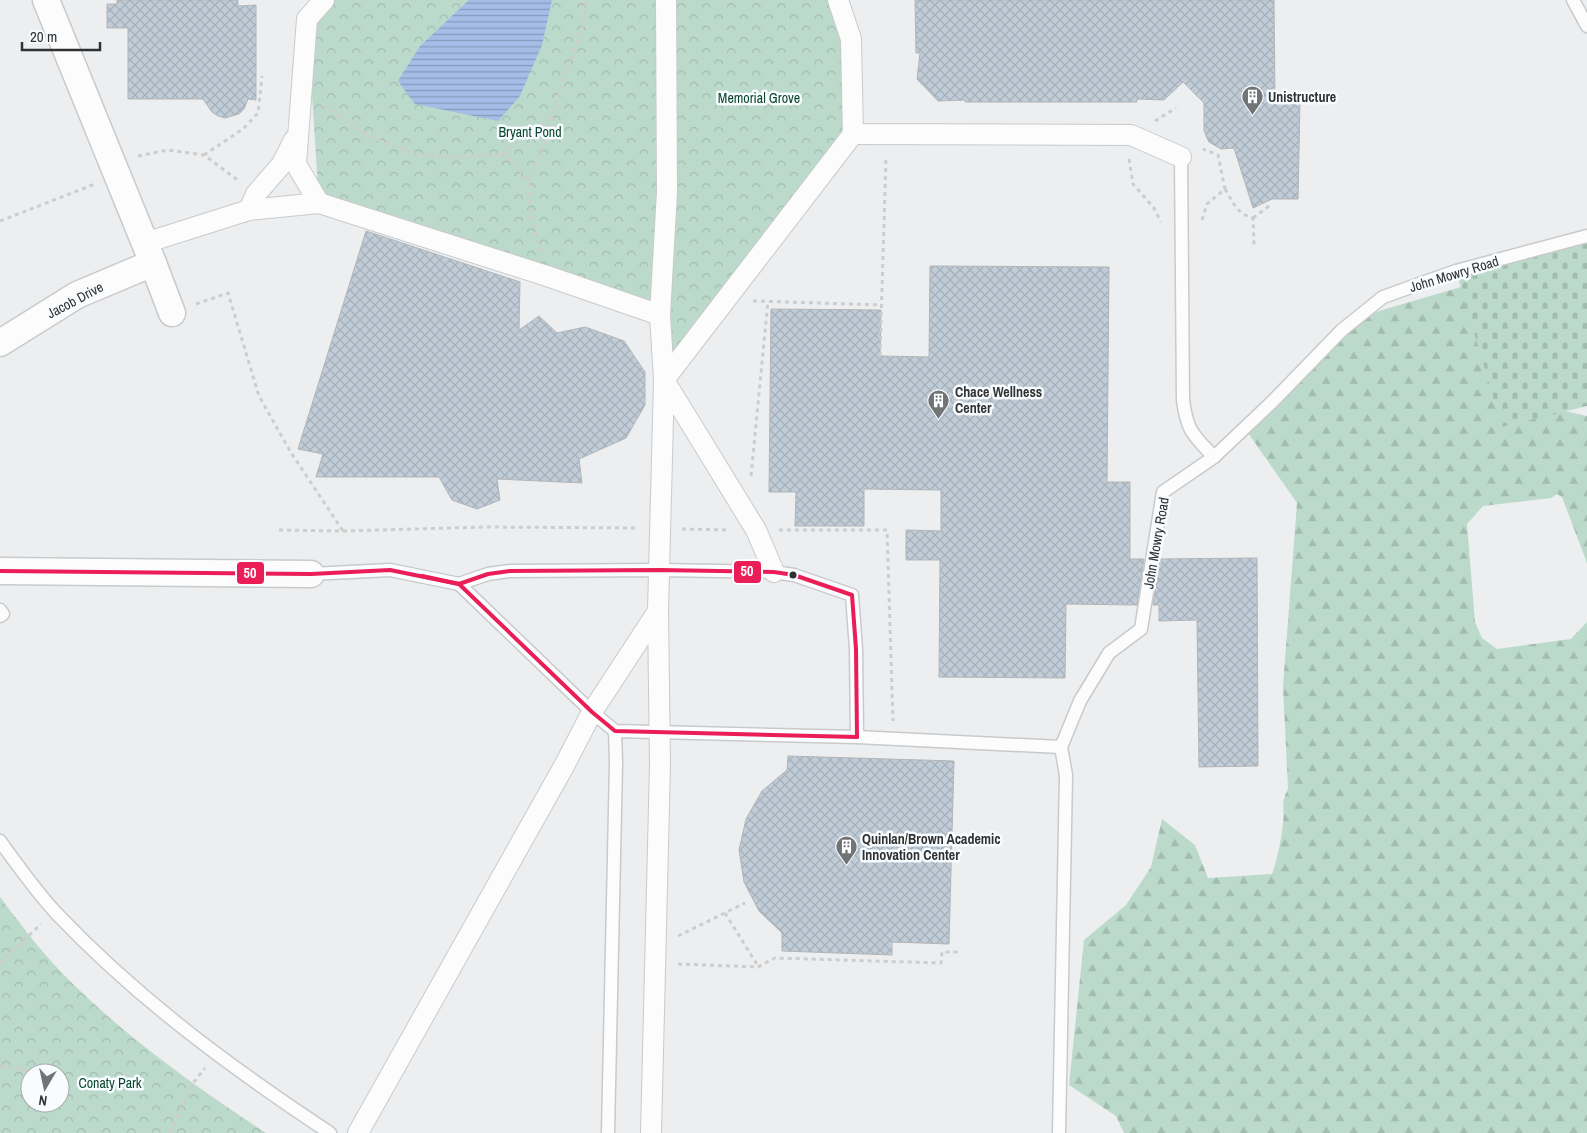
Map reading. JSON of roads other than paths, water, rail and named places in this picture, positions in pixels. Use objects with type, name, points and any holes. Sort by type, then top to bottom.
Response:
[{"type":"street","points":[[46,0],[172,313]]},
{"type":"street","points":[[319,202],[296,164],[307,20],[324,0]]},
{"type":"street","points":[[651,1133],[659,733],[658,611],[664,380],[660,315],[668,192],[666,0]]},
{"type":"street","points":[[664,380],[853,134],[852,39],[838,0]]},
{"type":"street","points":[[149,253],[252,202],[282,164],[298,132]]},
{"type":"street","points":[[853,134],[1131,135],[1181,156]]},
{"type":"street","points":[[252,202],[319,202],[660,315]]},
{"type":"street","name":"Jacob Drive","points":[[0,343],[149,253]]},
{"type":"street","points":[[664,380],[756,530],[774,572]]},
{"type":"street","points":[[0,571],[311,574]]},
{"type":"street","points":[[358,1133],[564,766],[592,712],[658,611]]},
{"type":"lane","points":[[1573,0],[1587,26]]},
{"type":"lane","points":[[1181,156],[1184,409],[1190,433],[1214,457]]},
{"type":"lane","name":"John Mowry Road","points":[[1061,747],[1080,701],[1108,653],[1141,629],[1163,492],[1214,457],[1272,403],[1342,330],[1383,297],[1456,271],[1587,236]]},
{"type":"lane","points":[[311,574],[390,570],[459,584],[488,574],[510,571],[659,570],[774,572],[794,575],[852,595],[856,649],[857,737]]},
{"type":"lane","points":[[459,584],[614,732],[857,737],[1061,747],[1066,775],[1059,1133]]},
{"type":"lane","points":[[0,610],[4,614],[0,616]]},
{"type":"lane","points":[[608,1133],[616,763],[614,732]]},
{"type":"lane","points":[[0,841],[54,910],[121,977],[216,1054],[330,1133]]},
{"type":"water","points":[[469,0],[552,0],[542,45],[520,96],[498,121],[415,104],[398,81],[420,46]]},
{"type":"place","name":"Unistructure","points":[[1252,116]]},
{"type":"place","name":"Chace Wellness Center","points":[[939,419]]},
{"type":"place","name":"Quinlan/Brown Academic Innovation Center","points":[[846,866]]},
{"type":"park label","name":"Memorial Grove","points":[[759,98]]},
{"type":"park label","name":"Bryant Pond","points":[[530,132]]},
{"type":"park label","name":"Conaty Park","points":[[110,1083]]}]
